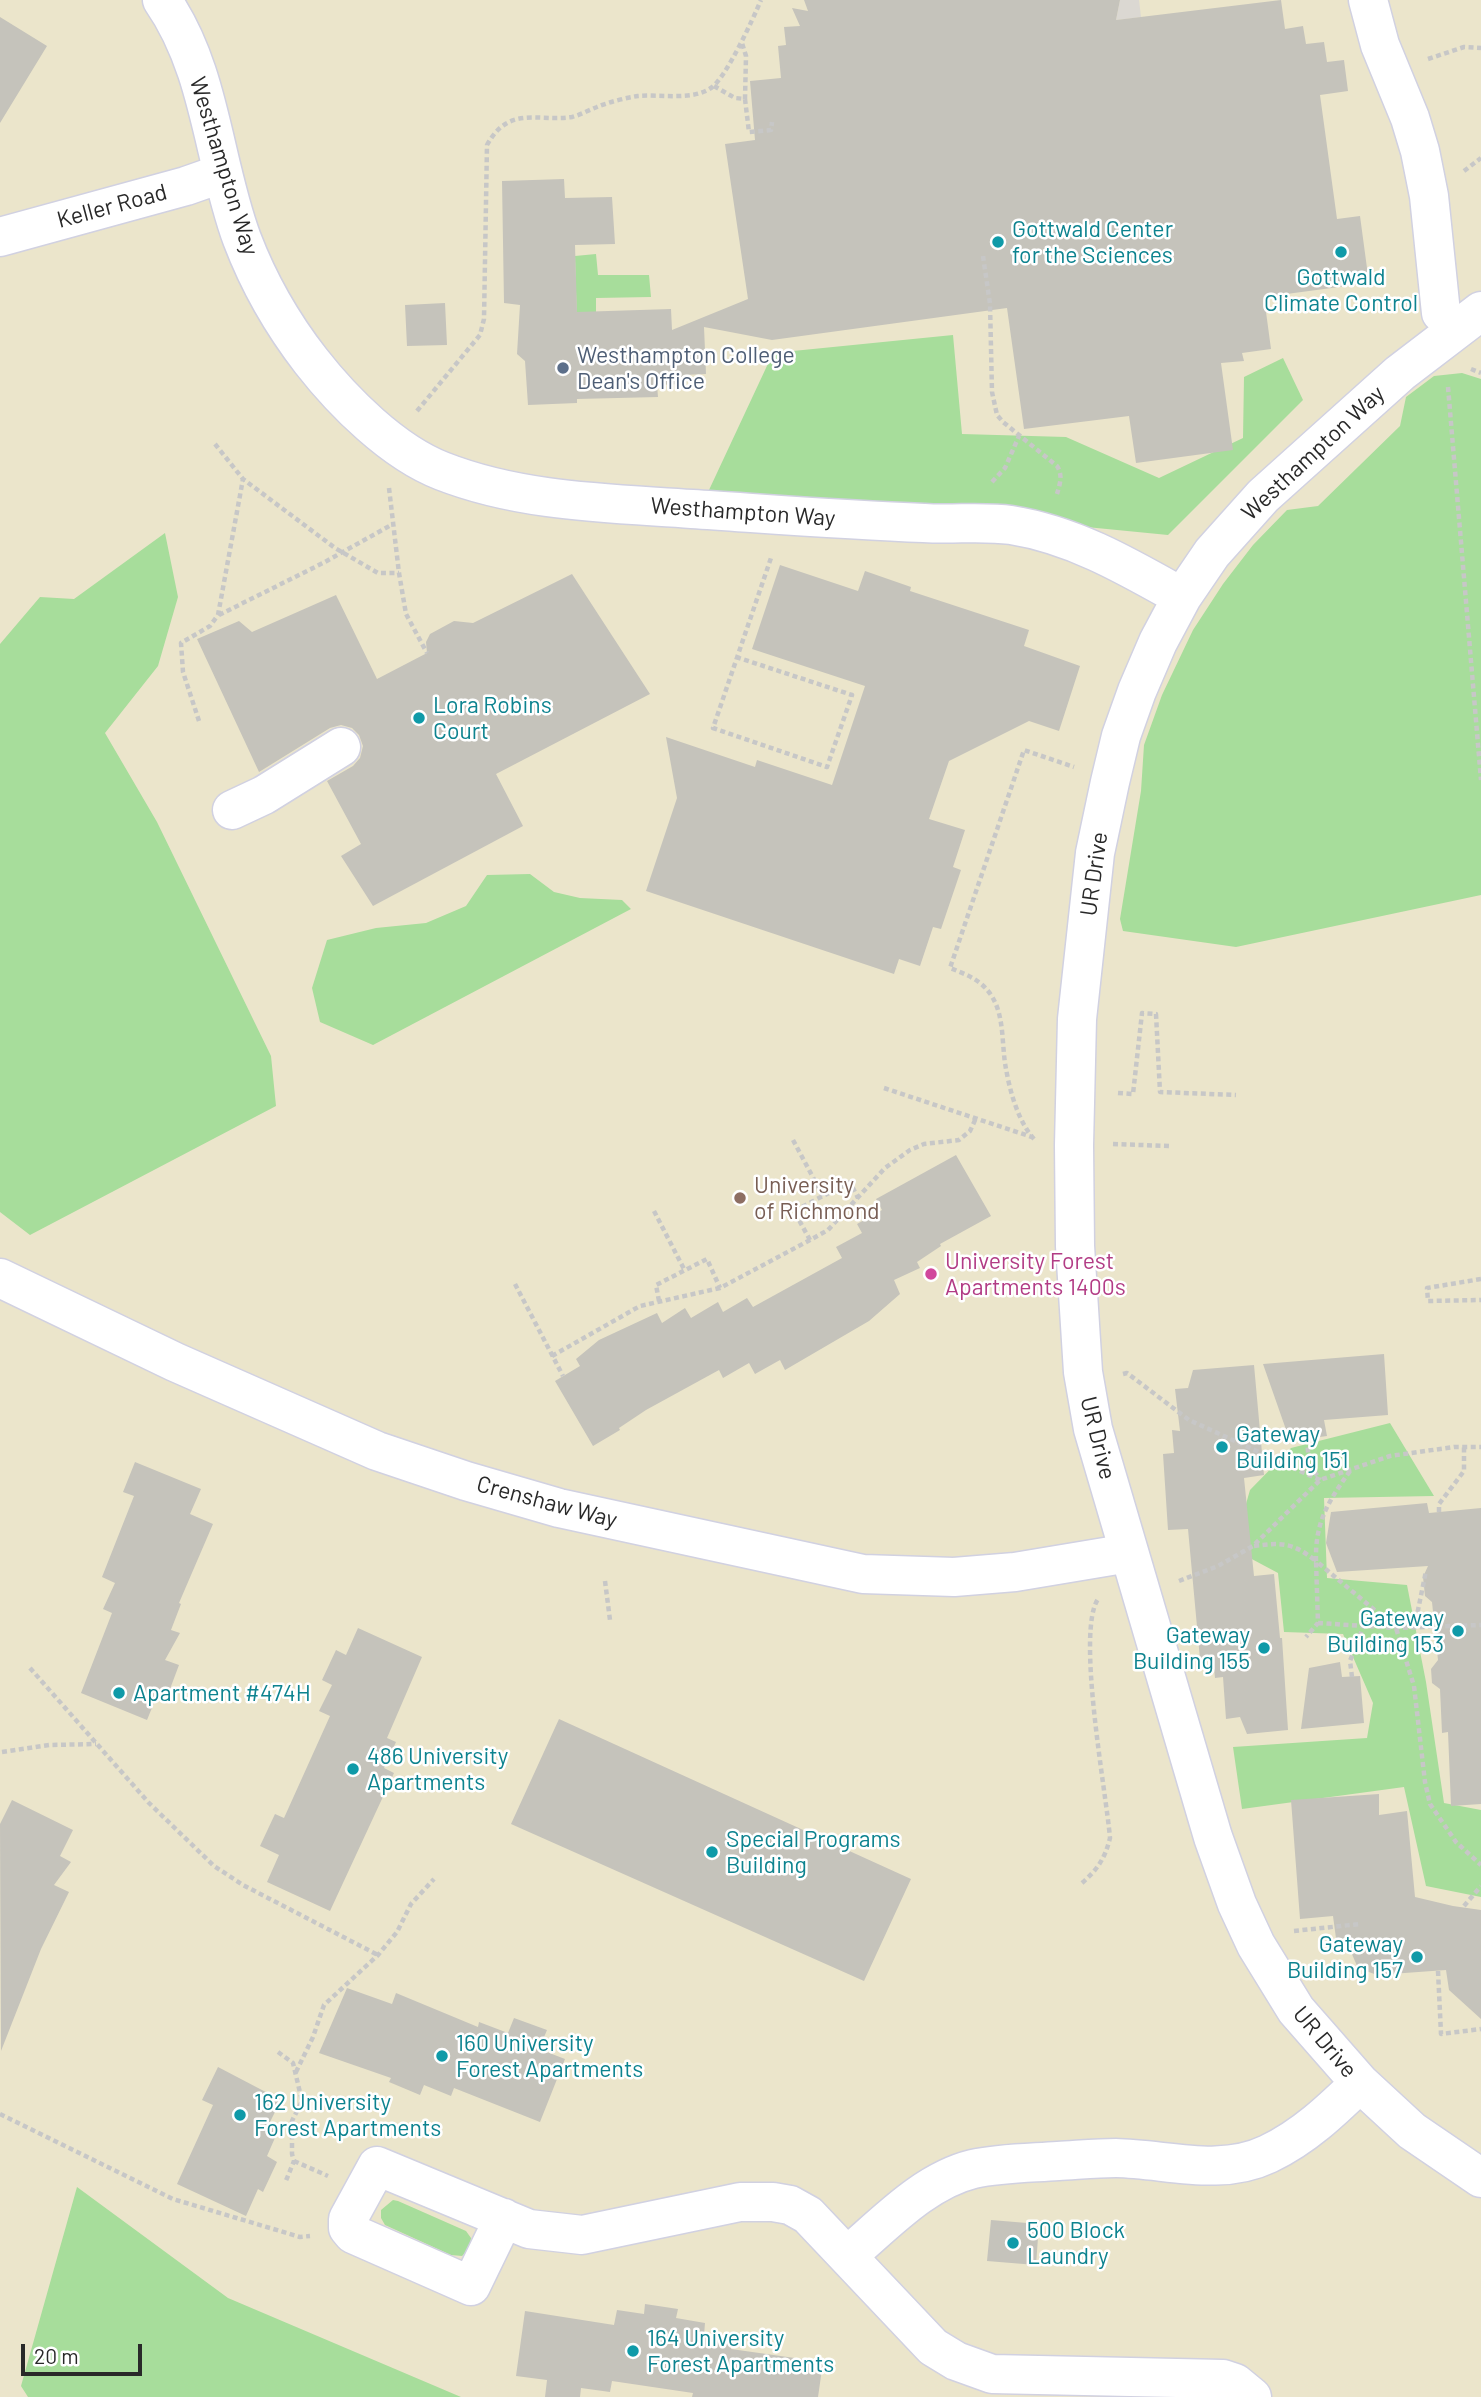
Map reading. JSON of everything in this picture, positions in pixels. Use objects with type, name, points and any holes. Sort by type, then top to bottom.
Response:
[{"type":"street","name":"Westhampton Way","points":[[162,0],[188,48],[242,239],[261,281],[291,333],[311,362],[352,407],[378,430],[407,453],[441,471],[479,483],[568,500],[927,524],[1010,525],[1070,539],[1182,597],[1212,553],[1263,496],[1399,373],[1481,311]]},
{"type":"street","points":[[1368,0],[1380,45],[1410,118],[1429,196],[1441,313]]},
{"type":"street","name":"Keller Road","points":[[0,237],[186,186],[223,173]]},
{"type":"street","name":"UR Drive","points":[[1182,597],[1158,642],[1121,736],[1095,853],[1077,1019],[1074,1246],[1083,1372],[1093,1429],[1213,1837],[1237,1904],[1256,1945],[1296,2010],[1360,2083],[1412,2131],[1481,2178]]},
{"type":"street","points":[[232,810],[264,795],[341,747]]},
{"type":"street","name":"Crenshaw Way","points":[[0,1278],[175,1362],[377,1451],[559,1508],[863,1574],[954,1577],[1015,1572],[1129,1553]]},
{"type":"street","points":[[847,2256],[912,2201],[939,2183],[973,2169],[1114,2158],[1198,2166],[1231,2165],[1266,2155],[1299,2137],[1360,2083]]},
{"type":"street","points":[[504,2218],[529,2229],[582,2235],[740,2202],[790,2205],[808,2215],[933,2347],[956,2361],[992,2374],[1223,2379],[1235,2383],[1252,2397]]},
{"type":"path","points":[[416,412],[480,335],[484,319],[486,145],[491,136],[511,121],[525,117],[573,117],[600,105],[636,96],[699,94],[714,86],[742,42],[761,0]]},
{"type":"path","points":[[742,42],[746,56],[745,99],[749,132],[771,130],[772,122]]},
{"type":"path","points":[[1392,74],[1451,50],[1464,47],[1481,48]]},
{"type":"path","points":[[714,86],[735,98],[745,99]]},
{"type":"path","points":[[983,256],[990,304],[989,343],[994,406],[1003,422],[1057,466],[1061,471],[1059,487]]},
{"type":"path","points":[[1448,384],[1481,780]]},
{"type":"path","points":[[989,484],[995,481],[1005,468],[1020,436]]},
{"type":"path","points":[[215,444],[243,479],[342,553],[378,573],[399,573]]},
{"type":"path","points":[[199,721],[183,672],[181,643],[210,626],[218,615],[243,479]]},
{"type":"path","points":[[389,482],[406,614],[427,653]]},
{"type":"path","points":[[218,615],[342,553],[393,524]]},
{"type":"path","points":[[736,657],[852,695],[827,767],[713,728],[736,657],[776,542]]},
{"type":"path","points":[[1033,1138],[1011,1089],[1005,1063],[1003,1025],[995,1001],[980,983],[950,968],[1024,750],[1085,771]]},
{"type":"path","points":[[1118,1093],[1133,1094],[1142,1013],[1156,1014],[1160,1092],[1236,1095]]},
{"type":"path","points":[[884,1088],[1043,1143]]},
{"type":"path","points":[[552,1356],[640,1306],[720,1288],[828,1230],[885,1168],[910,1150],[925,1144],[959,1140],[970,1131],[976,1118]]},
{"type":"path","points":[[793,1140],[823,1196]]},
{"type":"path","points":[[1112,1144],[1169,1146]]},
{"type":"path","points":[[810,1240],[794,1211],[850,1182],[858,1198]]},
{"type":"path","points":[[654,1211],[685,1271]]},
{"type":"path","points":[[659,1301],[656,1285],[707,1259],[720,1288]]},
{"type":"path","points":[[1481,1279],[1427,1288],[1428,1301],[1481,1300]]},
{"type":"path","points":[[514,1284],[563,1377]]},
{"type":"path","points":[[1119,1374],[1127,1373],[1189,1420],[1320,1480]]},
{"type":"path","points":[[1307,1439],[1309,1463],[1320,1480]]},
{"type":"path","points":[[1439,1512],[1439,1504],[1464,1471],[1464,1447]]},
{"type":"path","points":[[1172,1584],[1218,1566],[1253,1546],[1320,1480],[1390,1456],[1481,1447]]},
{"type":"path","points":[[1306,1637],[1318,1623],[1318,1523],[1333,1494],[1350,1471]]},
{"type":"path","points":[[1253,1546],[1287,1544],[1301,1549],[1396,1628],[1414,1686],[1430,1804],[1456,1842],[1481,1865]]},
{"type":"path","points":[[1410,1627],[1417,1615],[1426,1571]]},
{"type":"path","points":[[605,1581],[610,1620]]},
{"type":"path","points":[[1082,1883],[1099,1868],[1110,1838],[1089,1640],[1090,1616],[1094,1604]]},
{"type":"path","points":[[1318,1623],[1396,1628],[1481,1625]]},
{"type":"path","points":[[1352,1677],[1350,1661],[1364,1625]]},
{"type":"path","points":[[30,1668],[149,1803],[214,1866],[243,1885],[378,1955]]},
{"type":"path","points":[[2,1752],[49,1745],[97,1744]]},
{"type":"path","points":[[296,2071],[313,2037],[324,2005],[378,1955],[397,1932],[411,1904],[434,1879]]},
{"type":"path","points":[[1464,1906],[1481,1886]]},
{"type":"path","points":[[1290,1931],[1360,1924]]},
{"type":"path","points":[[1438,1970],[1441,2034],[1481,2029]]},
{"type":"path","points":[[278,2052],[293,2063],[302,2101],[292,2121],[294,2161],[285,2183]]},
{"type":"path","points":[[0,2114],[173,2199],[300,2237],[318,2235]]},
{"type":"path","points":[[294,2161],[306,2166]]},
{"type":"shaded area","name":"University of Richmond","points":[[0,0],[1481,0],[1481,2397],[0,2397]]},
{"type":"shaded area","points":[[1120,0],[1139,0],[1141,17],[1116,20]]},
{"type":"green space","points":[[596,254],[598,275],[649,275],[651,297],[596,298],[596,324],[577,325],[575,256]]},
{"type":"green space","points":[[953,335],[962,434],[1066,437],[1159,478],[1243,438],[1244,377],[1283,358],[1303,400],[1168,535],[709,490],[773,353]]},
{"type":"green space","points":[[1462,373],[1481,379],[1481,895],[1236,947],[1123,931],[1120,919],[1141,791],[1144,745],[1162,695],[1193,630],[1253,545],[1287,510],[1318,506],[1400,426],[1406,397],[1434,376]]},
{"type":"green space","points":[[165,533],[178,597],[158,666],[105,733],[157,822],[271,1056],[276,1106],[30,1235],[0,1212],[0,644],[40,597],[74,599]]},
{"type":"green space","points":[[530,874],[554,892],[580,898],[622,900],[631,909],[373,1045],[320,1022],[312,988],[327,940],[376,928],[426,923],[466,906],[487,875]]},
{"type":"green space","points":[[1390,1423],[1434,1496],[1324,1498],[1327,1578],[1407,1585],[1426,1682],[1444,1803],[1481,1810],[1481,1897],[1426,1886],[1404,1787],[1242,1809],[1233,1747],[1367,1738],[1373,1703],[1343,1634],[1284,1632],[1278,1573],[1233,1549],[1250,1490],[1291,1448]]},
{"type":"green space","points":[[77,2187],[228,2298],[461,2397],[28,2397],[21,2386]]},
{"type":"green space","points":[[393,2200],[466,2231],[471,2238],[470,2248],[462,2256],[451,2255],[385,2225],[381,2210]]},
{"type":"building","name":"Gottwald Center for the Sciences","points":[[804,0],[1120,0],[1116,20],[1281,0],[1285,29],[1303,26],[1306,44],[1324,42],[1327,62],[1344,60],[1348,91],[1320,95],[1337,219],[1360,216],[1369,283],[1264,297],[1271,349],[1242,353],[1244,361],[1221,363],[1233,450],[1136,463],[1129,416],[1024,429],[1007,308],[772,340],[704,327],[706,374],[683,375],[683,384],[657,385],[658,397],[577,399],[577,403],[528,405],[525,361],[517,354],[520,305],[504,303],[502,181],[564,179],[565,198],[612,197],[615,244],[575,245],[577,312],[671,309],[672,330],[748,299],[725,144],[755,140],[750,81],[781,78],[778,46],[786,45],[784,27],[800,26],[792,8],[808,11]]},
{"type":"building","points":[[0,17],[47,46],[0,123]]},
{"type":"building","points":[[445,303],[447,345],[407,346],[405,305]]},
{"type":"building","points":[[780,565],[858,591],[865,571],[911,587],[910,591],[1029,630],[1024,646],[1080,666],[1059,731],[1029,721],[949,761],[929,819],[965,830],[953,867],[961,870],[941,929],[933,927],[920,966],[899,959],[894,974],[646,891],[677,798],[666,737],[755,767],[757,760],[832,785],[865,686],[752,649]]},
{"type":"building","name":"Lora Robins Court","points":[[572,574],[650,694],[496,774],[523,826],[373,906],[341,856],[361,844],[327,781],[353,766],[360,758],[363,746],[359,735],[352,728],[341,725],[330,728],[259,772],[197,639],[239,621],[252,632],[336,595],[377,679],[427,653],[426,642],[430,634],[454,621],[473,623]]},
{"type":"building","points":[[956,1155],[991,1216],[940,1244],[941,1246],[917,1262],[920,1268],[894,1280],[900,1294],[869,1321],[785,1370],[780,1360],[755,1374],[749,1363],[723,1378],[719,1370],[646,1410],[593,1446],[555,1381],[580,1366],[576,1359],[599,1340],[657,1313],[662,1323],[685,1308],[691,1318],[718,1302],[723,1312],[747,1298],[753,1307],[842,1258],[836,1247],[862,1233],[857,1224],[882,1210],[876,1199]]},
{"type":"building","points":[[1384,1354],[1388,1415],[1324,1420],[1327,1436],[1290,1441],[1263,1364]]},
{"type":"building","points":[[1254,1365],[1264,1475],[1244,1478],[1254,1576],[1274,1574],[1282,1638],[1288,1730],[1247,1734],[1240,1717],[1226,1719],[1223,1677],[1215,1678],[1213,1657],[1200,1659],[1188,1529],[1168,1530],[1163,1454],[1174,1453],[1172,1430],[1180,1431],[1175,1389],[1188,1388],[1193,1370]]},
{"type":"building","points":[[135,1462],[201,1489],[190,1514],[213,1524],[179,1603],[181,1604],[171,1630],[180,1633],[165,1660],[179,1665],[167,1697],[158,1693],[147,1720],[81,1693],[112,1613],[103,1609],[115,1583],[102,1577],[134,1496],[123,1492]]},
{"type":"building","name":"Gateway Building 153","points":[[1427,1503],[1429,1513],[1481,1508],[1481,1804],[1451,1806],[1448,1732],[1442,1733],[1440,1689],[1432,1683],[1431,1669],[1438,1660],[1432,1602],[1425,1596],[1423,1577],[1428,1566],[1337,1572],[1326,1543],[1331,1512]]},
{"type":"building","name":"486 University Apartments","points":[[358,1628],[422,1657],[387,1738],[396,1742],[384,1768],[394,1773],[330,1911],[267,1882],[279,1855],[260,1846],[275,1814],[284,1818],[330,1716],[319,1711],[332,1685],[322,1680],[336,1650],[346,1655]]},
{"type":"building","points":[[1340,1662],[1342,1677],[1360,1676],[1364,1723],[1301,1729],[1309,1668]]},
{"type":"building","name":"Special Programs Building","points":[[559,1719],[911,1879],[864,1981],[511,1824]]},
{"type":"building","name":"Gateway Building 157","points":[[1379,1794],[1379,1815],[1407,1811],[1415,1897],[1481,1910],[1481,2019],[1449,1990],[1446,1970],[1377,1975],[1358,1968],[1351,1952],[1338,1953],[1333,1916],[1300,1919],[1291,1800]]},
{"type":"building","points":[[12,1800],[73,1830],[60,1856],[71,1862],[54,1885],[69,1892],[41,1949],[1,2051],[0,1824]]},
{"type":"building","name":"160 University Forest Apartments","points":[[347,1988],[392,2004],[396,1993],[478,2027],[479,2022],[508,2033],[514,2018],[547,2030],[539,2049],[565,2059],[540,2122],[454,2088],[451,2096],[424,2085],[420,2095],[389,2082],[391,2078],[319,2053]]},
{"type":"building","name":"162 University Forest Apartments","points":[[218,2067],[281,2100],[268,2126],[278,2131],[267,2156],[277,2162],[263,2192],[258,2189],[246,2216],[177,2184],[213,2105],[202,2100]]},
{"type":"building","name":"500 Block Laundry","points":[[991,2220],[1039,2224],[1036,2265],[987,2261]]},
{"type":"building","name":"164 University Forest Apartments","points":[[645,2304],[678,2309],[676,2318],[705,2323],[704,2335],[733,2339],[731,2349],[823,2362],[818,2397],[692,2397],[693,2393],[612,2381],[610,2392],[581,2388],[580,2397],[545,2397],[547,2380],[516,2376],[525,2311],[614,2325],[617,2310],[644,2314]]},
{"type":"place","name":"Gottwald Center for the Sciences","points":[[998,242]]},
{"type":"place","name":"Gottwald Climate Control","points":[[1341,252]]},
{"type":"place","name":"Westhampton College Dean's Office","points":[[563,368]]},
{"type":"place","name":"Lora Robins Court","points":[[419,718]]},
{"type":"place","name":"University of Richmond","points":[[740,1198]]},
{"type":"place","name":"University Forest Apartments 1400s","points":[[931,1274]]},
{"type":"place","name":"Gateway Building 151","points":[[1222,1447]]},
{"type":"place","name":"Gateway Building 153","points":[[1458,1631]]},
{"type":"place","name":"Gateway Building 155","points":[[1264,1648]]},
{"type":"place","name":"Apartment #474H","points":[[119,1693]]},
{"type":"place","name":"486 University Apartments","points":[[353,1769]]},
{"type":"place","name":"Special Programs Building","points":[[712,1852]]},
{"type":"place","name":"Gateway Building 157","points":[[1417,1957]]},
{"type":"place","name":"160 University Forest Apartments","points":[[442,2056]]},
{"type":"place","name":"162 University Forest Apartments","points":[[240,2115]]},
{"type":"place","name":"500 Block Laundry","points":[[1013,2243]]},
{"type":"place","name":"164 University Forest Apartments","points":[[633,2351]]}]
